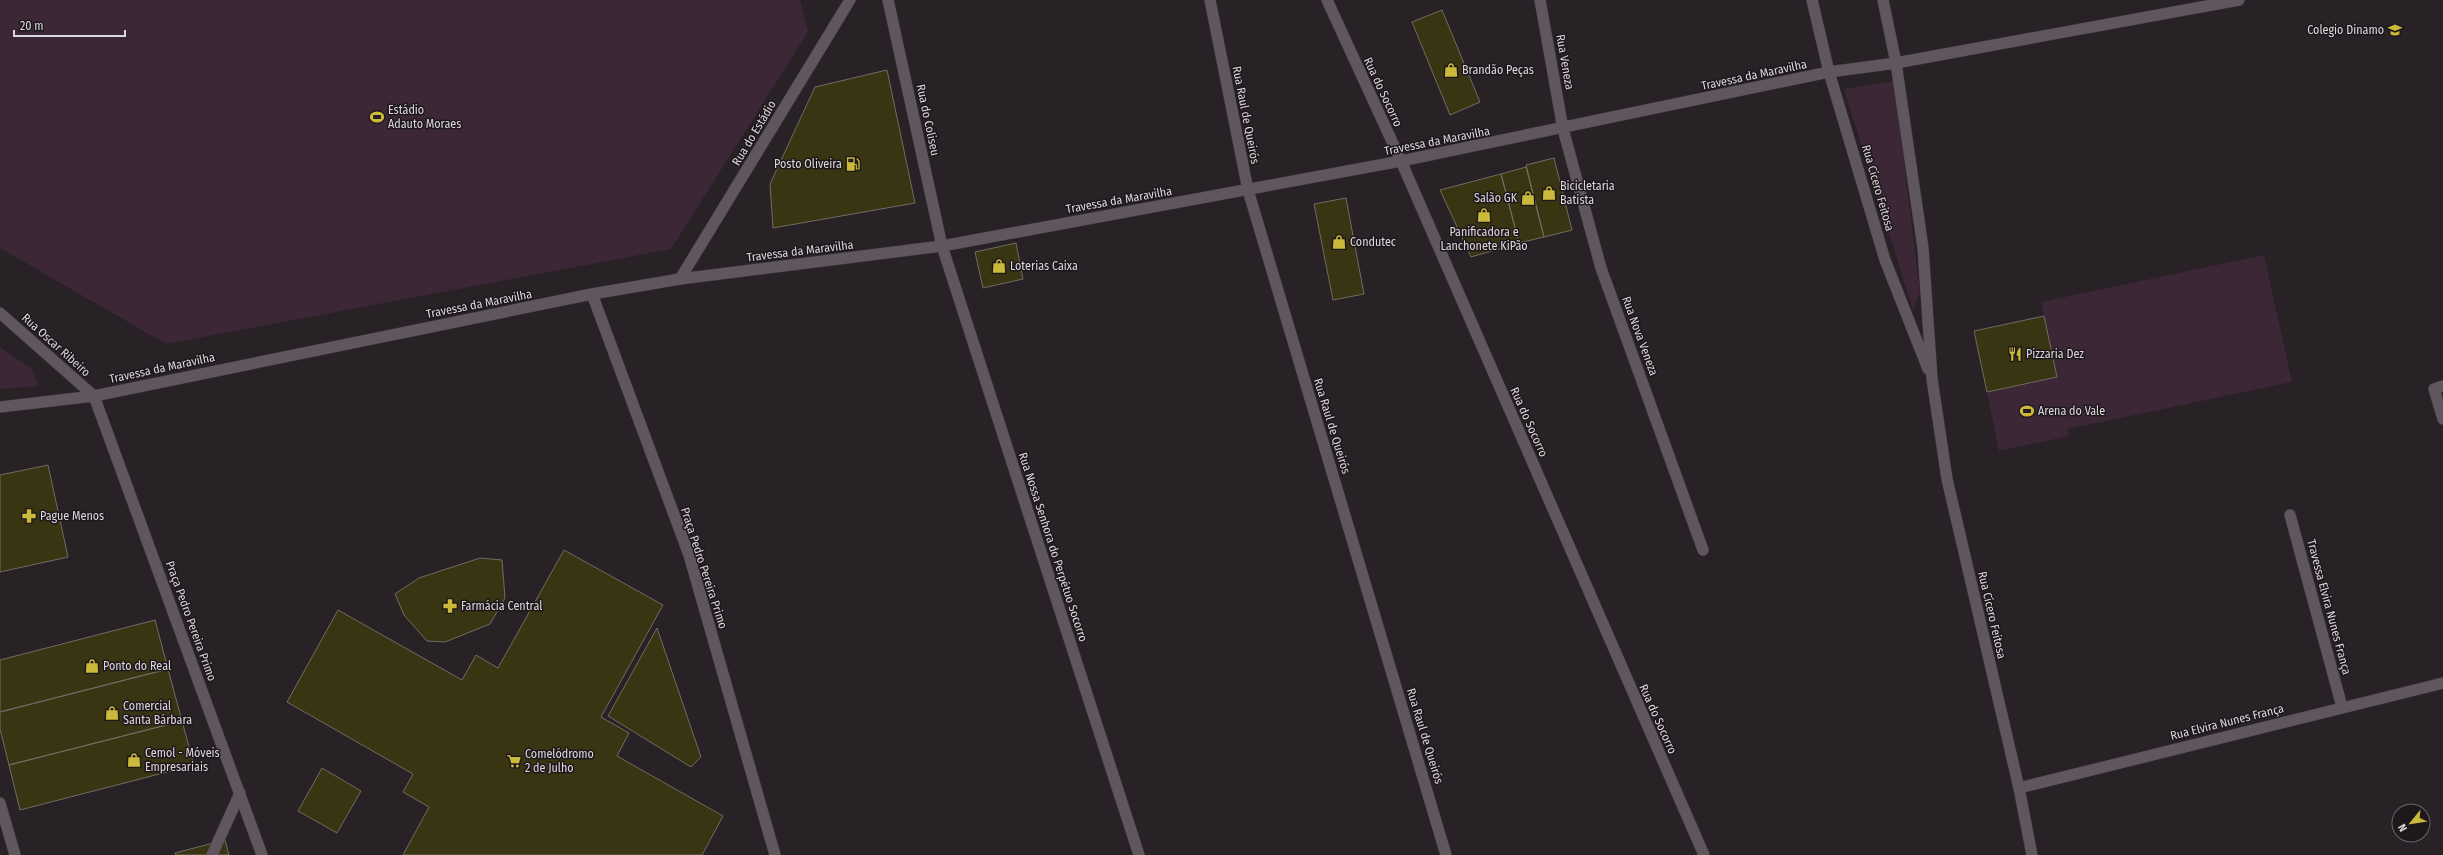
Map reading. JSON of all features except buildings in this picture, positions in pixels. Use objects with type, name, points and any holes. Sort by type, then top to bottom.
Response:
[{"type":"street","name":"Rua do Estádio","points":[[680,279],[850,0]]},
{"type":"street","name":"Rua do Coliseu","points":[[888,0],[942,246]]},
{"type":"street","name":"Rua Raul de Queirós","points":[[1210,0],[1248,190],[1446,855]]},
{"type":"street","name":"Rua do Socorro","points":[[1327,0],[1401,161],[1704,855]]},
{"type":"street","name":"Rua Veneza","points":[[1540,0],[1563,129]]},
{"type":"street","name":"Rua Cícero Feitosa","points":[[1812,0],[1829,72],[1885,260],[1932,379]]},
{"type":"street","name":"Rua Cícero Feitosa","points":[[1883,0],[1896,63],[1923,248],[1932,379],[1947,479],[2019,788],[2032,855]]},
{"type":"street","name":"Travessa da Maravilha","points":[[0,407],[94,396],[592,294],[680,279],[942,246],[1401,161],[1563,129],[1829,72],[1896,63],[2239,0]]},
{"type":"street","name":"Rua Nova Veneza","points":[[1563,129],[1601,268],[1703,550]]},
{"type":"street","name":"Rua Nossa Senhora do Perpétuo Socorro","points":[[942,246],[1139,855]]},
{"type":"street","name":"Praça Pedro Pereira Primo","points":[[592,294],[689,555],[775,855]]},
{"type":"street","name":"Rua Oscar Ribeiro","points":[[0,312],[94,396]]},
{"type":"street","points":[[2438,387],[2443,419]]},
{"type":"street","name":"Praça Pedro Pereira Primo","points":[[94,396],[262,855]]},
{"type":"street","name":"Travessa Elvira Nunes França","points":[[2290,514],[2342,707]]},
{"type":"street","name":"Rua Elvira Nunes França","points":[[2019,788],[2443,683]]},
{"type":"street","points":[[212,855],[240,793]]},
{"type":"street","points":[[0,803],[15,855]]},
{"type":"shaded area","name":"Estádio Adauto Moraes","points":[[0,0],[800,0],[808,32],[671,249],[166,344],[0,248]]},
{"type":"shaded area","points":[[1894,81],[1920,293],[1913,310],[1844,89]]},
{"type":"shaded area","points":[[2264,255],[2292,382],[2068,429],[2069,436],[1999,451],[1987,392],[2057,377],[2041,302]]},
{"type":"shaded area","points":[[0,347],[32,369],[39,386],[0,389]]},
{"type":"place","name":"Colegio Dinamo","points":[[2395,30]]},
{"type":"place","name":"Brandão Peças","points":[[1451,70]]},
{"type":"place","name":"Estádio Adauto Moraes","points":[[377,117]]},
{"type":"place","name":"Posto Oliveira","points":[[853,164]]},
{"type":"place","name":"Bicicletaria Batista","points":[[1549,193]]},
{"type":"place","name":"Salão GK","points":[[1528,198]]},
{"type":"place","name":"Panificadora e Lanchonete KiPão","points":[[1484,215]]},
{"type":"place","name":"Condutec","points":[[1339,242]]},
{"type":"place","name":"Loterias Caixa","points":[[999,266]]},
{"type":"place","name":"Pizzaria Dez","points":[[2015,354]]},
{"type":"place","name":"Arena do Vale","points":[[2027,411]]},
{"type":"place","name":"Pague Menos","points":[[29,516]]},
{"type":"place","name":"Farmácia Central","points":[[450,606]]},
{"type":"place","name":"Ponto do Real","points":[[92,666]]},
{"type":"place","name":"Comercial Santa Bárbara","points":[[112,713]]},
{"type":"place","name":"Cemol - Móveis Empresariais","points":[[134,760]]},
{"type":"place","name":"Comelódromo 2 de Julho","points":[[514,761]]}]
